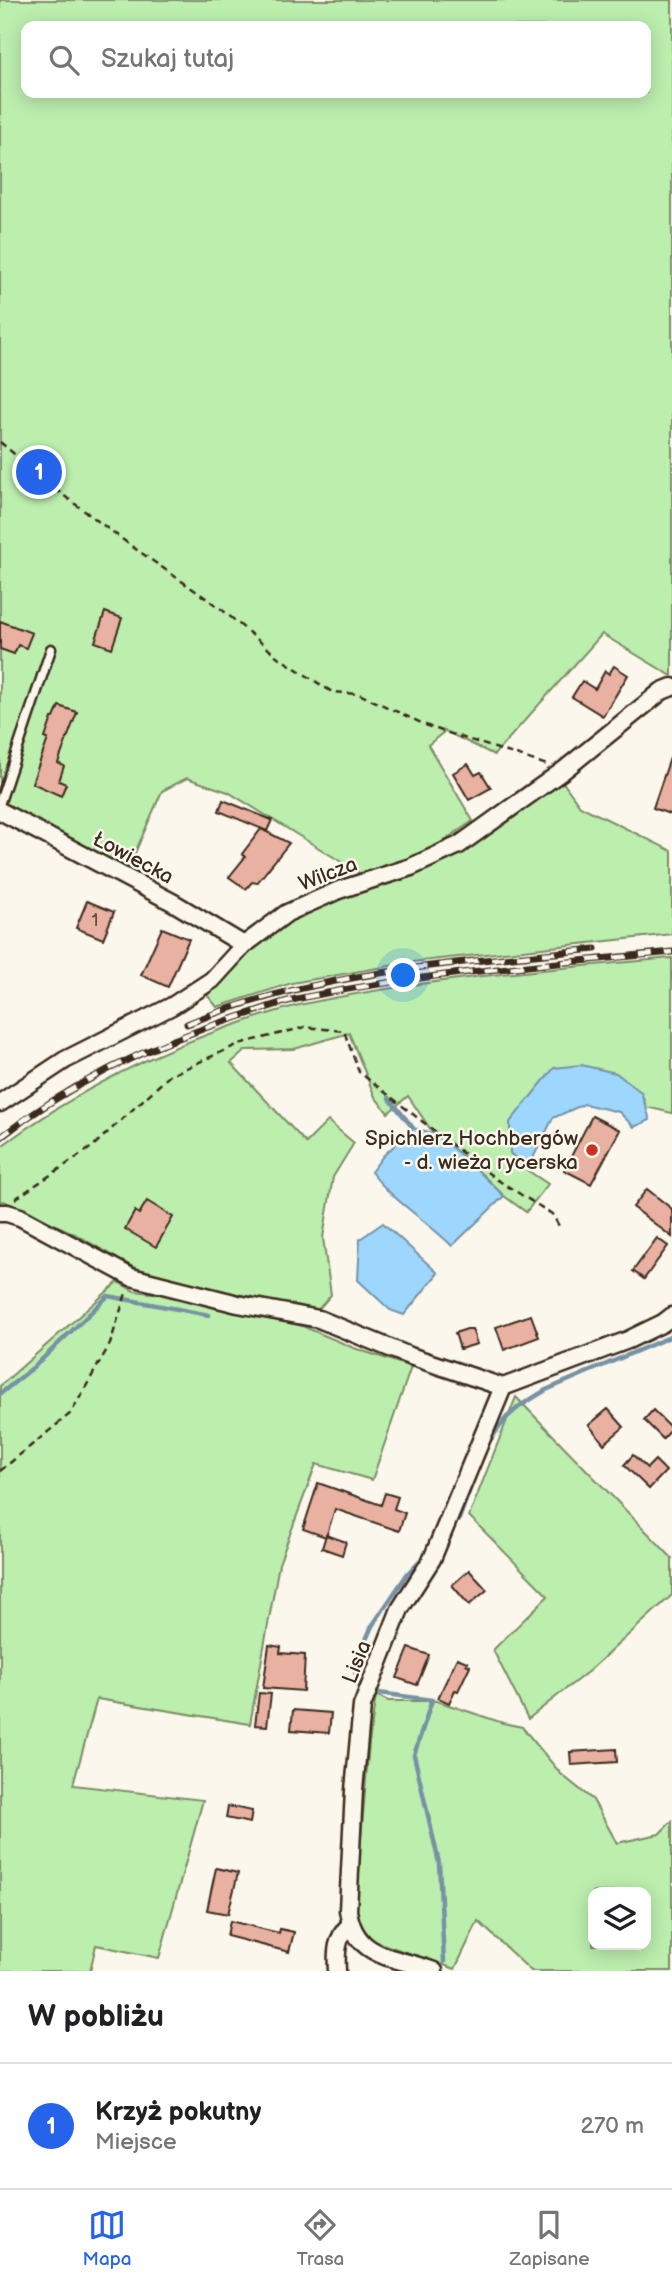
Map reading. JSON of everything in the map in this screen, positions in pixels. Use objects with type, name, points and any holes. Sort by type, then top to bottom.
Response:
[{"type":"street","name":"Wilcza","points":[[0,1103],[65,1060],[172,1006],[212,980],[244,945],[287,913],[311,901],[411,867],[459,845],[564,770],[662,691],[672,687]]},
{"type":"street","name":"Łowiecka","points":[[0,811],[174,903],[244,945]]},
{"type":"street","points":[[4,1213],[20,1217],[131,1277],[238,1304],[319,1320],[407,1355],[503,1387],[628,1340],[672,1316]]},
{"type":"street","name":"Lisia","points":[[337,1971],[339,1939],[350,1925],[348,1910],[354,1790],[362,1706],[400,1609],[432,1559],[503,1387]]},
{"type":"street","points":[[350,1925],[362,1944],[377,1954],[434,1971]]},
{"type":"lane","points":[[0,802],[51,649]]},
{"type":"path","points":[[0,442],[33,471],[219,608],[278,657],[332,692],[359,694],[430,727],[564,770]]},
{"type":"path","points":[[4,1213],[12,1202],[92,1147],[169,1076],[239,1044],[305,1027],[344,1031],[359,1072],[496,1179],[552,1214],[559,1226]]},
{"type":"path","points":[[0,1471],[71,1413],[110,1344],[126,1294]]},
{"type":"green space","points":[[0,0],[672,0],[672,675],[602,634],[494,755],[445,731],[428,745],[473,821],[424,854],[361,874],[228,792],[187,778],[162,791],[128,869],[0,805]]},
{"type":"green space","points":[[562,781],[580,806],[672,851],[672,934],[412,962],[292,983],[217,1007],[207,995],[257,945],[290,920],[335,899],[399,881],[435,866],[491,833]]},
{"type":"green space","points":[[672,958],[672,1113],[646,1107],[641,1092],[581,1065],[510,1153],[527,1170],[548,1184],[526,1212],[433,1133],[408,1096],[388,1113],[375,1097],[349,1033],[294,1049],[246,1050],[231,1063],[306,1143],[328,1121],[354,1143],[333,1177],[323,1238],[331,1295],[317,1311],[188,1285],[130,1266],[73,1233],[4,1201],[0,1202],[0,1147],[58,1108],[119,1073],[215,1031],[299,1005],[391,988]]},
{"type":"green space","points":[[118,1282],[134,1291],[179,1296],[300,1325],[354,1348],[411,1367],[372,1480],[316,1464],[279,1564],[250,1724],[97,1699],[73,1785],[203,1800],[159,1958],[96,1945],[90,1971],[0,1971],[0,1386]]},
{"type":"green space","points":[[516,1397],[672,1558],[672,1595],[590,1670],[528,1719],[493,1650],[548,1596],[469,1516]]},
{"type":"green space","points":[[376,1695],[388,1701],[437,1701],[522,1727],[561,1774],[593,1800],[617,1843],[659,1834],[672,1821],[672,1971],[531,1971],[478,1921],[455,1969],[368,1939],[358,1924],[355,1911],[369,1743]]},
{"type":"water","points":[[581,1065],[616,1073],[641,1092],[650,1120],[634,1127],[619,1112],[584,1104],[553,1118],[527,1170],[510,1153],[510,1122],[554,1068]]},
{"type":"water","points":[[413,1128],[433,1133],[465,1158],[504,1196],[452,1246],[389,1192],[371,1172],[383,1156]]},
{"type":"water","points":[[383,1223],[438,1273],[404,1315],[390,1310],[358,1280],[360,1239]]},
{"type":"building","points":[[105,612],[122,618],[112,648],[95,642]]},
{"type":"building","points":[[0,621],[32,633],[26,648],[18,645],[14,654],[0,649]]},
{"type":"building","points":[[614,666],[628,675],[603,716],[572,697],[582,681],[595,689],[605,671],[609,674]]},
{"type":"building","points":[[59,706],[77,712],[58,763],[64,766],[59,781],[66,784],[61,796],[32,783],[48,739],[45,738],[52,718]]},
{"type":"building","points":[[672,758],[672,815],[653,808]]},
{"type":"building","points":[[468,764],[475,775],[481,772],[491,788],[469,800],[453,773]]},
{"type":"building","points":[[223,800],[272,820],[267,831],[219,811]]},
{"type":"building","points":[[261,829],[289,843],[257,883],[252,882],[246,889],[229,877],[245,857],[242,854]]},
{"type":"building","points":[[87,901],[114,912],[103,939],[76,928]]},
{"type":"building","points":[[162,928],[189,939],[168,987],[141,975]]},
{"type":"building","name":"Spichlerz Hochbergów - d. wieża rycerska","points":[[592,1116],[620,1130],[591,1184],[564,1170]]},
{"type":"building","points":[[647,1189],[672,1209],[672,1237],[633,1207]]},
{"type":"building","points":[[147,1201],[173,1217],[156,1247],[125,1229],[135,1211],[139,1214]]},
{"type":"building","points":[[657,1238],[668,1246],[644,1279],[633,1271]]},
{"type":"building","points":[[531,1315],[539,1337],[504,1350],[496,1327]]},
{"type":"building","points":[[472,1329],[477,1344],[460,1349],[455,1333]]},
{"type":"building","points":[[608,1409],[624,1427],[604,1444],[589,1425]]},
{"type":"building","points":[[653,1410],[672,1429],[663,1439],[644,1420]]},
{"type":"building","points":[[633,1455],[647,1468],[655,1460],[666,1471],[649,1489],[624,1465]]},
{"type":"building","points":[[318,1483],[381,1505],[385,1493],[398,1497],[394,1509],[405,1513],[399,1531],[335,1509],[326,1537],[303,1529]]},
{"type":"building","points":[[326,1535],[346,1542],[342,1555],[322,1548]]},
{"type":"building","points":[[469,1570],[487,1590],[469,1605],[452,1585]]},
{"type":"building","points":[[269,1645],[281,1647],[280,1653],[305,1655],[303,1691],[263,1688]]},
{"type":"building","points":[[409,1648],[429,1655],[417,1685],[397,1678]]},
{"type":"building","points":[[457,1658],[470,1666],[449,1703],[438,1698]]},
{"type":"building","points":[[259,1693],[271,1694],[267,1726],[255,1725]]},
{"type":"building","points":[[293,1710],[331,1713],[329,1733],[291,1730]]},
{"type":"building","points":[[616,1749],[617,1762],[571,1765],[570,1752]]},
{"type":"building","points":[[228,1806],[252,1811],[250,1823],[226,1818]]},
{"type":"building","points":[[216,1868],[238,1873],[228,1914],[207,1910]]},
{"type":"building","points":[[230,1921],[279,1933],[280,1929],[294,1932],[289,1952],[227,1936]]},
{"type":"waterway","points":[[389,1098],[413,1128]]},
{"type":"waterway","points":[[0,1394],[35,1366],[108,1296],[209,1315]]},
{"type":"waterway","points":[[486,1446],[506,1418],[546,1390],[672,1336]]},
{"type":"waterway","points":[[452,1526],[459,1519],[478,1467]]},
{"type":"waterway","points":[[363,1691],[360,1690],[354,1667],[372,1626],[408,1573],[427,1553]]},
{"type":"waterway","points":[[371,1692],[432,1700],[414,1755],[439,1863],[444,1962]]},
{"type":"railway","points":[[187,1024],[236,1006],[337,981],[440,965],[595,949]]},
{"type":"railway","points":[[0,1138],[56,1099],[115,1066],[209,1027],[286,1002],[434,976],[672,952]]},
{"type":"place","name":"Krzyż pokutny","points":[[39,472]]},
{"type":"place","name":"Spichlerz Hochbergów - d. wieża rycerska","points":[[592,1150]]}]
